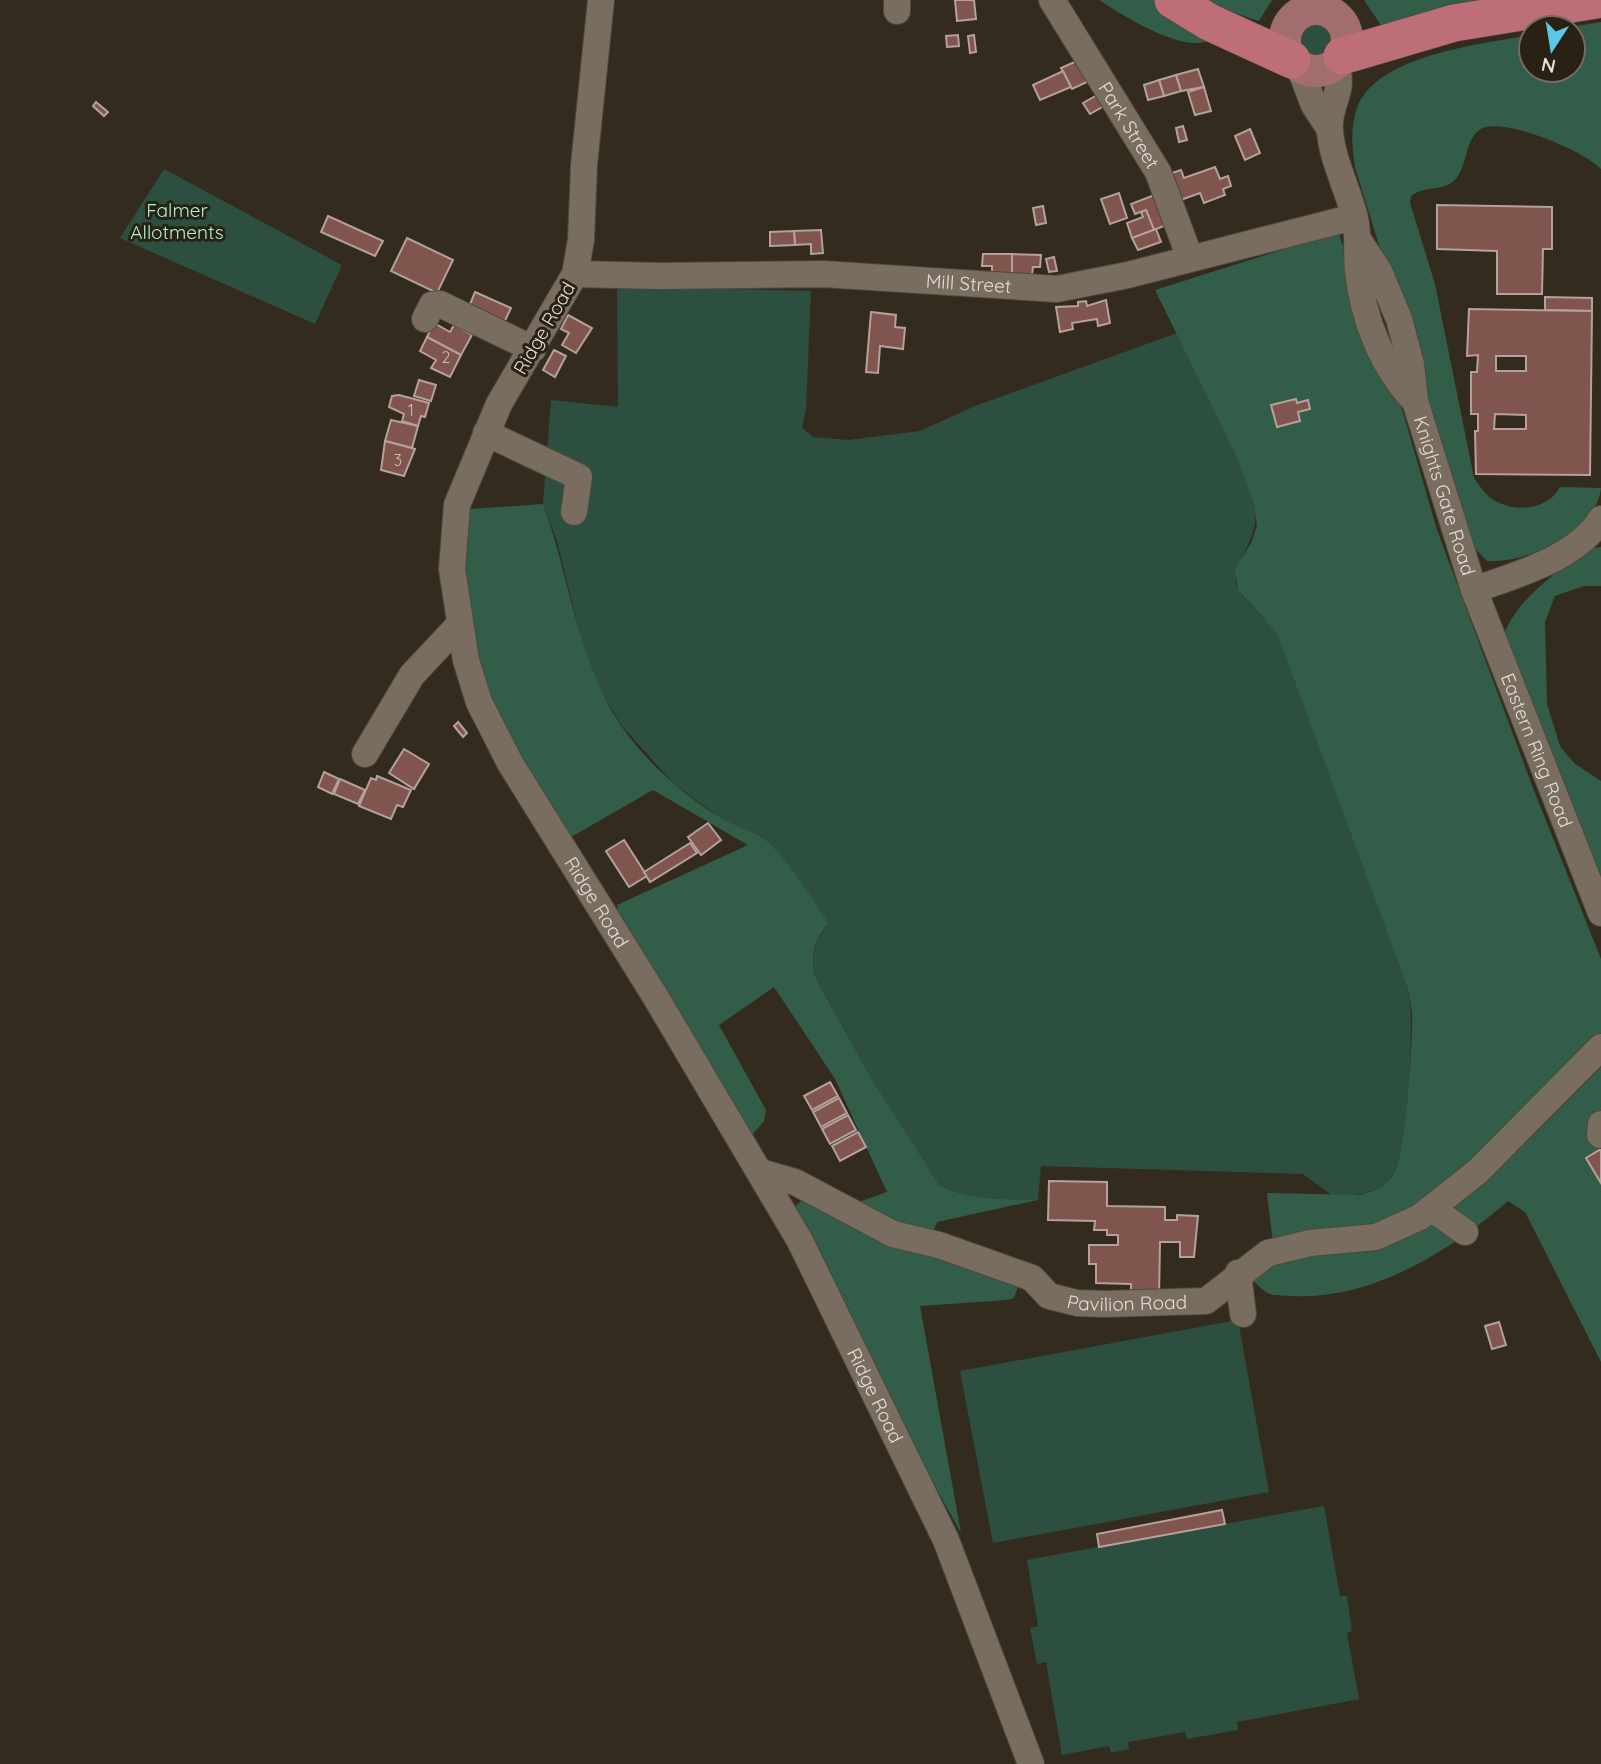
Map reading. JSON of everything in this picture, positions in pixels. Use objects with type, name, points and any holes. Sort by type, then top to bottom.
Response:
[{"type":"highway","points":[[1173,0],[1209,22],[1296,63]]},
{"type":"highway","points":[[1339,60],[1454,23],[1596,0]]},
{"type":"main road","points":[[1313,7],[1344,27],[1346,47],[1339,60],[1317,71],[1296,63],[1287,52],[1285,36],[1313,7]]},
{"type":"street","name":"Ridge Road","points":[[601,0],[584,165],[581,240],[575,274],[499,404],[457,505],[452,569],[458,626],[479,702],[505,753],[551,824],[800,1241],[946,1540],[1031,1764]]},
{"type":"street","name":"Park Street","points":[[1052,0],[1158,172],[1189,258]]},
{"type":"street","name":"Knights Gate Road","points":[[1329,128],[1341,77],[1339,60]]},
{"type":"street","name":"Knights Gate Road","points":[[1296,63],[1314,105],[1329,128],[1357,229],[1358,271],[1370,321],[1382,355],[1400,386],[1415,401],[1474,590]]},
{"type":"street","name":"Mill Street","points":[[575,274],[900,276],[1043,289],[1084,285],[1189,258],[1357,229]]},
{"type":"street","points":[[425,319],[432,305],[440,304],[533,349]]},
{"type":"street","points":[[486,433],[579,477],[574,512]]},
{"type":"street","points":[[1474,590],[1552,558],[1600,523]]},
{"type":"street","name":"Eastern Ring Road","points":[[1474,590],[1601,912]]},
{"type":"street","points":[[365,754],[412,675],[458,626]]},
{"type":"street","name":"Pavilion Road","points":[[760,1172],[795,1182],[893,1234],[939,1245],[1032,1278],[1049,1296],[1077,1303],[1161,1304],[1206,1301],[1238,1273],[1268,1253],[1310,1243],[1391,1233],[1432,1209],[1477,1172],[1601,1047]]},
{"type":"street","points":[[1432,1209],[1465,1232]]},
{"type":"street","points":[[1238,1273],[1243,1314]]},
{"type":"green space","points":[[1099,0],[1155,0],[1212,39],[1201,43],[1171,38],[1154,32]]},
{"type":"green space","points":[[1194,0],[1272,0],[1259,21]]},
{"type":"green space","points":[[1364,0],[1534,0],[1385,31]]},
{"type":"green space","points":[[1601,22],[1601,169],[1578,153],[1541,136],[1521,130],[1488,127],[1478,131],[1473,137],[1460,172],[1451,183],[1411,196],[1410,203],[1435,284],[1474,478],[1492,499],[1520,508],[1547,501],[1560,487],[1601,488],[1596,504],[1587,518],[1557,542],[1521,557],[1487,561],[1471,545],[1355,167],[1353,123],[1357,108],[1368,90],[1386,75],[1433,55],[1517,38],[1517,84],[1587,84],[1587,24]]},
{"type":"green space","points":[[1316,23],[1328,28],[1333,40],[1328,52],[1316,57],[1304,52],[1299,40],[1304,28]]},
{"type":"green space","name":"Falmer Allotments","points":[[164,169],[342,265],[315,324],[120,238]]},
{"type":"green space","points":[[1338,232],[1402,409],[1437,530],[1533,788],[1601,959],[1601,1362],[1525,1212],[1508,1201],[1436,1254],[1381,1281],[1352,1290],[1323,1295],[1277,1295],[1266,1292],[1251,1279],[1274,1252],[1267,1193],[1359,1195],[1379,1188],[1388,1182],[1394,1173],[1405,1121],[1412,1013],[1409,992],[1277,633],[1238,590],[1235,569],[1251,543],[1257,526],[1254,504],[1237,457],[1155,290]]},
{"type":"green space","points":[[617,286],[811,291],[806,409],[802,428],[813,437],[848,440],[920,431],[975,406],[1177,333],[1230,438],[1254,504],[1254,529],[1237,570],[1238,589],[1277,632],[1409,992],[1409,1087],[1403,1142],[1398,1163],[1386,1183],[1365,1193],[1333,1196],[1303,1174],[1041,1166],[1038,1200],[976,1196],[940,1186],[870,1076],[817,981],[813,965],[814,950],[829,923],[772,846],[720,818],[674,784],[622,726],[600,690],[586,659],[557,541],[543,504],[551,400],[618,407]]},
{"type":"green space","points":[[543,504],[583,644],[605,698],[620,724],[641,751],[679,788],[721,818],[767,841],[802,883],[829,923],[819,936],[814,950],[813,965],[817,981],[870,1076],[940,1186],[976,1196],[1038,1200],[937,1222],[926,1253],[1019,1284],[1014,1298],[1007,1300],[920,1306],[961,1533],[914,1448],[793,1208],[802,1200],[850,1205],[887,1192],[835,1079],[774,987],[719,1025],[766,1110],[764,1121],[752,1135],[619,915],[617,905],[748,845],[653,790],[571,837],[517,747],[485,681],[466,613],[464,569],[470,509]]},
{"type":"green space","points":[[1601,547],[1601,586],[1584,586],[1555,596],[1545,622],[1547,704],[1560,746],[1574,763],[1601,781],[1601,894],[1501,643],[1515,614],[1536,590],[1588,549]]},
{"type":"green space","points":[[1238,1320],[1269,1492],[993,1543],[960,1371]]},
{"type":"green space","points":[[1324,1506],[1340,1596],[1347,1596],[1352,1631],[1347,1633],[1359,1699],[1237,1722],[1238,1730],[1187,1739],[1185,1732],[1128,1742],[1129,1749],[1111,1753],[1109,1746],[1062,1755],[1046,1662],[1037,1664],[1030,1628],[1038,1626],[1027,1560]]},
{"type":"building","points":[[955,0],[974,0],[976,19],[957,21]]},
{"type":"building","points":[[958,35],[959,46],[947,47],[946,36]]},
{"type":"building","points":[[974,35],[976,52],[970,53],[968,36]]},
{"type":"building","points":[[1079,60],[1089,81],[1072,89],[1061,68]]},
{"type":"building","points":[[1198,69],[1204,87],[1181,91],[1176,75]]},
{"type":"building","points":[[1063,71],[1071,87],[1040,100],[1033,85]]},
{"type":"building","points":[[1176,75],[1181,91],[1164,96],[1159,80]]},
{"type":"building","points":[[1159,80],[1164,96],[1148,100],[1144,85]]},
{"type":"building","points":[[1204,87],[1211,111],[1195,115],[1188,92]]},
{"type":"building","points":[[1099,94],[1106,105],[1090,114],[1083,103]]},
{"type":"building","points":[[96,102],[108,112],[104,116],[93,106]]},
{"type":"building","points":[[1183,126],[1187,140],[1179,142],[1176,128]]},
{"type":"building","points":[[1250,129],[1260,153],[1245,160],[1235,136]]},
{"type":"building","points":[[1215,167],[1220,179],[1228,176],[1231,186],[1223,189],[1225,195],[1204,203],[1200,193],[1178,201],[1169,174],[1181,170],[1184,178]]},
{"type":"building","points":[[1119,193],[1127,218],[1110,224],[1101,199]]},
{"type":"building","points":[[1157,194],[1169,224],[1154,230],[1146,210],[1135,214],[1131,204]]},
{"type":"building","points":[[1437,205],[1552,207],[1552,249],[1543,249],[1542,294],[1497,294],[1497,251],[1437,249]]},
{"type":"building","points":[[1043,206],[1046,223],[1036,225],[1033,208]]},
{"type":"building","points":[[1146,210],[1154,230],[1132,238],[1127,223],[1143,217],[1141,212]]},
{"type":"building","points":[[328,216],[383,241],[375,256],[321,232]]},
{"type":"building","points":[[1156,229],[1161,242],[1138,250],[1132,238]]},
{"type":"building","points":[[821,230],[823,253],[811,254],[811,244],[795,245],[794,231]]},
{"type":"building","points":[[794,231],[795,245],[770,246],[770,232]]},
{"type":"building","points":[[407,238],[453,260],[437,293],[391,271]]},
{"type":"building","points":[[983,254],[1012,254],[1012,274],[992,274],[992,266],[982,266]]},
{"type":"building","points":[[1012,254],[1041,255],[1040,267],[1033,267],[1032,275],[1012,274]]},
{"type":"building","points":[[1054,257],[1057,271],[1049,272],[1046,259]]},
{"type":"building","points":[[475,292],[511,308],[503,325],[468,309]]},
{"type":"building","points":[[1545,297],[1592,298],[1592,311],[1545,310]]},
{"type":"building","points":[[1106,300],[1110,323],[1098,326],[1097,319],[1072,323],[1073,329],[1060,332],[1056,307],[1078,306],[1078,302],[1086,301],[1087,306]]},
{"type":"building","points":[[1469,309],[1592,311],[1590,475],[1476,474],[1475,431],[1478,431],[1478,414],[1471,414],[1471,372],[1477,372],[1478,355],[1467,356]],"holes":[[[1496,356],[1526,356],[1526,371],[1496,371]],[[1495,414],[1526,415],[1526,429],[1494,429]]]},
{"type":"building","points":[[871,312],[896,315],[895,327],[905,328],[903,349],[880,346],[878,373],[866,372]]},
{"type":"building","points":[[568,315],[592,328],[576,353],[562,345],[569,333],[561,329]]},
{"type":"building","points":[[434,323],[450,332],[454,325],[472,335],[461,355],[427,337]]},
{"type":"building","points":[[427,337],[461,355],[450,377],[431,368],[436,360],[420,351]]},
{"type":"building","points":[[554,350],[566,356],[555,377],[543,370]]},
{"type":"building","points":[[419,380],[436,385],[431,401],[414,396]]},
{"type":"building","points":[[399,395],[429,403],[425,417],[421,416],[418,426],[402,421],[404,414],[389,407],[392,396]]},
{"type":"building","points":[[1296,399],[1297,403],[1308,400],[1310,409],[1298,412],[1300,421],[1277,427],[1271,405]]},
{"type":"building","points":[[391,420],[418,426],[412,448],[385,441]]},
{"type":"building","points":[[385,441],[415,449],[404,476],[381,470]]},
{"type":"building","points":[[458,722],[467,733],[463,737],[454,726]]},
{"type":"building","points":[[404,749],[429,764],[414,789],[389,773]]},
{"type":"building","points":[[324,772],[339,779],[332,794],[318,787]]},
{"type":"building","points":[[377,776],[411,790],[403,807],[397,805],[391,819],[359,806],[371,778],[376,780]]},
{"type":"building","points":[[340,779],[365,790],[358,804],[334,794]]},
{"type":"building","points":[[708,823],[721,840],[701,855],[688,837]]},
{"type":"building","points":[[624,840],[647,876],[629,887],[606,851]]},
{"type":"building","points":[[690,843],[697,853],[650,882],[644,872]]},
{"type":"building","points":[[830,1082],[838,1096],[812,1110],[804,1096]]},
{"type":"building","points":[[839,1098],[847,1113],[821,1127],[813,1112]]},
{"type":"building","points":[[848,1115],[856,1130],[830,1144],[822,1129]]},
{"type":"building","points":[[858,1132],[866,1147],[840,1161],[832,1146]]},
{"type":"building","points":[[1601,1149],[1601,1183],[1586,1158]]},
{"type":"building","points":[[1049,1181],[1107,1182],[1107,1206],[1165,1207],[1165,1220],[1177,1220],[1177,1215],[1198,1216],[1194,1257],[1180,1257],[1180,1242],[1160,1242],[1159,1298],[1131,1297],[1131,1284],[1096,1283],[1096,1264],[1089,1264],[1089,1245],[1118,1245],[1118,1235],[1107,1235],[1107,1230],[1094,1230],[1095,1221],[1048,1220]]},
{"type":"building","points":[[1499,1322],[1506,1345],[1492,1349],[1485,1326]]},
{"type":"building","points":[[1222,1510],[1225,1524],[1099,1547],[1097,1534]]}]
